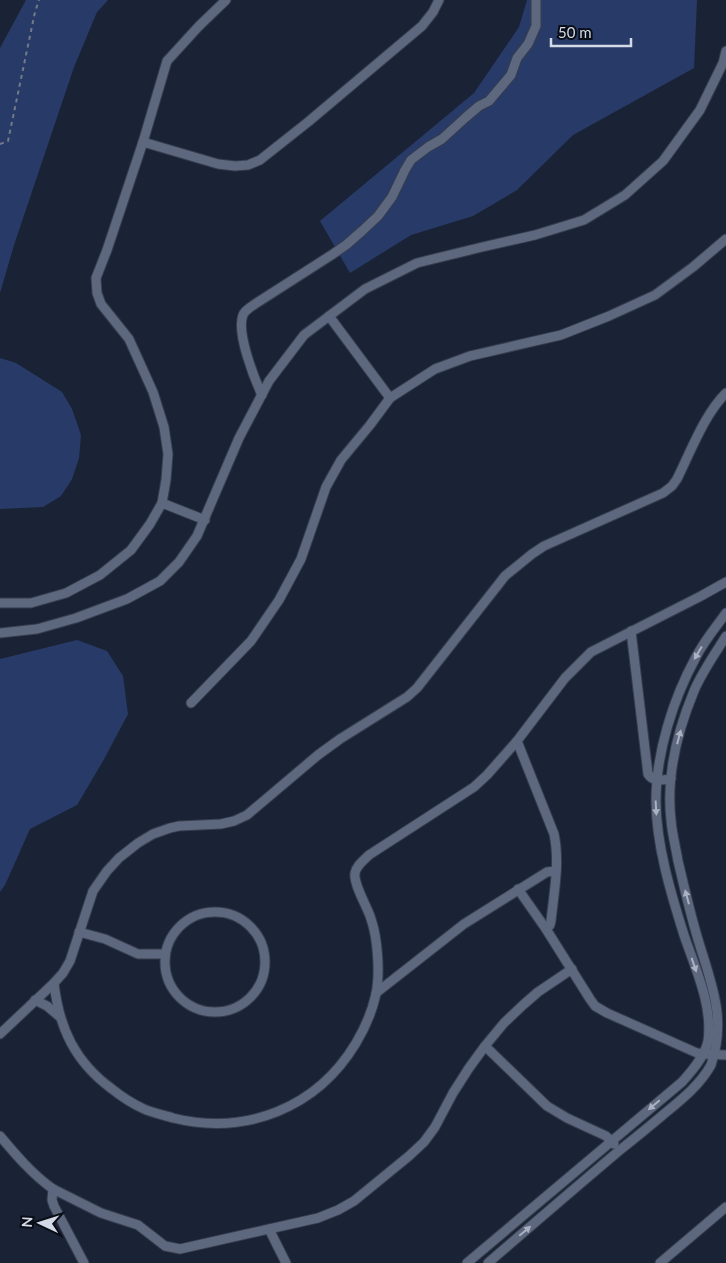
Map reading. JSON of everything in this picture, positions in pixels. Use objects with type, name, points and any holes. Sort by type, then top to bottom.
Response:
[{"type":"street","points":[[0,603],[31,603],[66,593],[100,575],[131,550],[150,524],[162,503],[168,454],[164,427],[153,392],[128,339],[102,304],[97,294],[96,278],[143,142],[167,61],[226,0]]},
{"type":"street","points":[[143,142],[218,164],[248,165],[260,160],[422,26],[433,12],[439,0]]},
{"type":"street","points":[[262,394],[252,374],[242,325],[243,315],[255,304],[346,245],[378,216],[392,197],[404,170],[411,160],[428,146],[442,139],[479,106],[489,101],[511,75],[517,58],[528,44],[536,26],[536,0]]},
{"type":"street","points":[[0,633],[37,629],[76,618],[127,599],[160,581],[179,562],[197,536],[239,438],[262,394],[269,381],[304,335],[365,289],[417,263],[535,235],[584,220],[625,195],[663,161],[700,110],[723,63],[726,50]]},
{"type":"street","points":[[191,702],[251,641],[279,600],[301,559],[326,488],[341,460],[390,398],[435,369],[470,356],[561,335],[609,316],[654,295],[693,267],[726,239]]},
{"type":"street","points":[[329,316],[390,398]]},
{"type":"street","points":[[0,1034],[63,973],[70,961],[93,892],[107,871],[119,858],[153,834],[170,828],[220,824],[234,821],[247,815],[318,755],[407,697],[446,652],[505,576],[532,554],[544,546],[663,493],[672,486],[705,422],[726,393]]},
{"type":"street","points":[[162,503],[204,520]]},
{"type":"street","points":[[54,983],[60,1016],[70,1042],[86,1065],[99,1080],[145,1110],[191,1122],[217,1124],[242,1122],[262,1117],[281,1110],[301,1099],[319,1088],[334,1074],[348,1055],[366,1025],[376,993],[378,965],[376,942],[372,920],[356,882],[355,872],[358,866],[368,855],[474,787],[487,775],[516,741],[565,678],[591,652],[726,582]]},
{"type":"street","points":[[467,1263],[682,1082],[703,1054],[708,1042],[707,1008],[700,980],[668,882],[657,818],[657,780],[660,753],[682,686],[696,655],[726,613]]},
{"type":"street","points":[[631,631],[648,774],[650,778],[657,780],[671,780]]},
{"type":"street","points":[[488,1263],[684,1097],[703,1078],[716,1054],[720,1042],[722,1024],[719,998],[700,946],[684,887],[670,820],[671,780],[679,736],[694,691],[706,666],[726,636]]},
{"type":"street","points":[[516,741],[554,834],[557,846],[551,921],[546,929]]},
{"type":"street","points":[[376,993],[464,924],[546,872],[556,871]]},
{"type":"street","points":[[518,890],[546,929],[595,1006],[690,1050],[703,1054],[726,1055]]},
{"type":"street","points":[[214,911],[231,914],[246,922],[258,936],[264,952],[265,970],[260,985],[251,998],[238,1007],[223,1012],[207,1012],[192,1007],[180,998],[170,985],[165,970],[165,954],[171,938],[182,924],[197,915],[214,911]]},
{"type":"street","points":[[79,932],[105,939],[138,954],[165,954]]},
{"type":"street","points":[[0,1136],[31,1171],[53,1188],[101,1213],[138,1225],[168,1248],[180,1249],[318,1218],[354,1201],[424,1142],[453,1093],[485,1046],[504,1023],[538,992],[572,969]]},
{"type":"street","points":[[34,1000],[47,1006],[60,1016]]},
{"type":"street","points":[[485,1046],[547,1106],[606,1136],[620,1150]]},
{"type":"street","points":[[53,1188],[52,1200],[54,1206],[84,1263]]},
{"type":"street","points":[[660,1263],[726,1207]]},
{"type":"street","points":[[269,1229],[286,1263]]},
{"type":"path","points":[[0,144],[8,140],[39,0]]},
{"type":"shaded area","points":[[26,0],[108,0],[97,12],[74,67],[14,245],[0,293],[0,48]]},
{"type":"shaded area","points":[[527,0],[697,0],[694,68],[573,135],[517,190],[473,216],[411,235],[350,273],[320,221],[474,93],[519,27]]},
{"type":"shaded area","points":[[0,358],[16,363],[62,392],[72,409],[81,435],[79,458],[72,479],[61,496],[43,507],[0,509]]},
{"type":"shaded area","points":[[77,640],[107,651],[123,676],[128,714],[77,805],[30,829],[5,885],[0,892],[0,659]]}]
